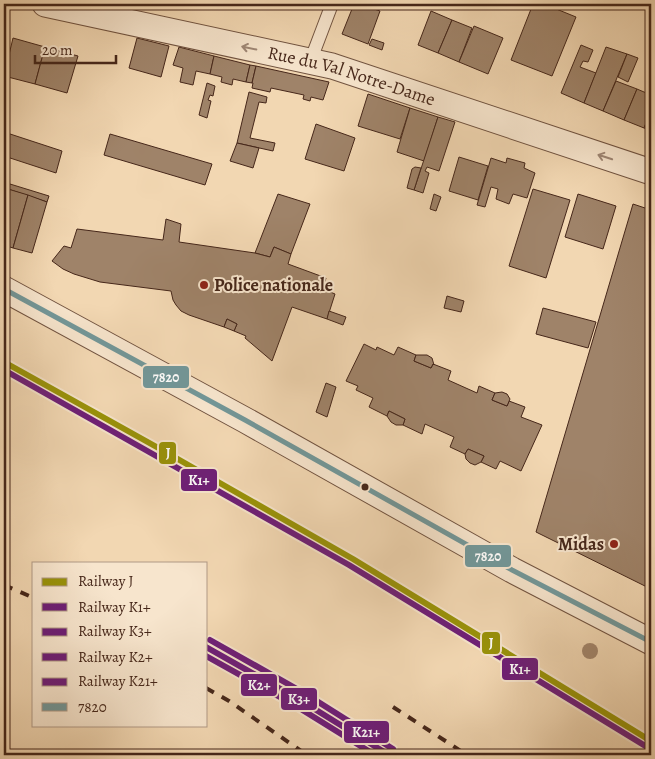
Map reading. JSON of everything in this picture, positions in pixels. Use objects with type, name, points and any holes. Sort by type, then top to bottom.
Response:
[{"type":"street","name":"Rue du Val Notre-Dame","points":[[45,4],[110,12],[332,66],[651,172]]},
{"type":"street","points":[[4,289],[245,420],[512,570],[651,642]]},
{"type":"lane","points":[[310,62],[332,4]]},
{"type":"building","points":[[354,4],[380,11],[368,44],[342,34]]},
{"type":"building","points":[[533,4],[544,4],[576,17],[552,76],[511,60]]},
{"type":"building","points":[[431,11],[452,20],[438,53],[418,45]]},
{"type":"building","points":[[452,20],[472,28],[459,62],[438,53]]},
{"type":"building","points":[[474,26],[503,38],[488,74],[459,62]]},
{"type":"building","points":[[13,38],[45,47],[35,84],[4,76]]},
{"type":"building","points":[[137,38],[169,46],[161,77],[129,68]]},
{"type":"building","points":[[372,39],[384,43],[382,50],[369,45]]},
{"type":"building","points":[[581,45],[593,50],[588,62],[583,61],[580,67],[596,73],[584,103],[561,93]]},
{"type":"building","points":[[45,47],[78,56],[67,93],[35,84]]},
{"type":"building","points":[[179,47],[214,56],[210,74],[196,71],[193,85],[180,82],[183,68],[173,65]]},
{"type":"building","points":[[606,47],[627,54],[603,111],[584,103]]},
{"type":"building","points":[[627,54],[638,58],[628,82],[618,77]]},
{"type":"building","points":[[214,56],[250,65],[246,82],[233,79],[232,85],[221,82],[222,77],[210,74]]},
{"type":"building","points":[[250,65],[256,66],[252,83],[246,82]]},
{"type":"building","points":[[256,66],[329,82],[323,100],[311,97],[310,101],[303,99],[304,95],[271,88],[270,92],[252,88]]},
{"type":"building","points":[[616,81],[637,89],[624,120],[603,111]]},
{"type":"building","points":[[207,83],[215,86],[213,96],[210,95],[208,100],[211,101],[207,118],[199,115]]},
{"type":"building","points":[[637,89],[651,95],[651,111],[644,128],[624,120]]},
{"type":"building","points":[[249,92],[267,97],[266,103],[259,102],[250,138],[275,143],[273,151],[237,143]]},
{"type":"building","points":[[368,94],[410,108],[400,139],[358,126]]},
{"type":"building","points":[[410,108],[438,117],[424,161],[397,152]]},
{"type":"building","points":[[651,111],[651,131],[644,128]]},
{"type":"building","points":[[438,117],[455,122],[439,171],[427,167],[425,171],[429,173],[423,193],[414,190]]},
{"type":"building","points":[[316,124],[355,138],[344,171],[305,159]]},
{"type":"building","points":[[4,132],[62,151],[56,173],[4,156]]},
{"type":"building","points":[[110,134],[212,164],[205,185],[104,155]]},
{"type":"building","points":[[237,143],[259,148],[253,168],[230,161]]},
{"type":"building","points":[[459,157],[488,166],[478,200],[449,191]]},
{"type":"building","points":[[491,158],[506,163],[507,158],[525,163],[524,168],[535,173],[527,198],[513,194],[509,204],[496,199],[498,189],[491,187],[485,207],[477,205]]},
{"type":"building","points":[[415,167],[421,168],[414,190],[407,188],[412,169]]},
{"type":"building","points":[[4,182],[10,184],[4,203]]},
{"type":"building","points":[[10,184],[49,196],[47,202],[8,189]]},
{"type":"building","points":[[8,189],[28,195],[13,248],[4,245],[4,203]]},
{"type":"building","points":[[533,189],[570,200],[546,278],[509,266]]},
{"type":"building","points":[[278,194],[310,204],[291,254],[274,247],[270,257],[255,253]]},
{"type":"building","points":[[434,194],[441,197],[436,211],[430,209]]},
{"type":"building","points":[[578,194],[616,206],[603,249],[565,237]]},
{"type":"building","points":[[28,195],[47,202],[32,253],[13,248]]},
{"type":"building","points":[[633,204],[651,210],[651,589],[536,532]]},
{"type":"building","points":[[166,219],[181,224],[179,242],[255,253],[270,257],[274,247],[291,254],[288,264],[326,278],[323,289],[335,294],[327,319],[292,307],[272,361],[245,338],[246,336],[234,331],[237,324],[227,319],[224,327],[181,311],[173,300],[171,291],[100,282],[74,274],[52,261],[64,246],[71,248],[77,229],[163,240]]},
{"type":"building","points":[[447,296],[464,301],[461,312],[444,308]]},
{"type":"building","points":[[543,308],[596,322],[588,348],[536,334]]},
{"type":"building","points":[[329,311],[346,317],[343,325],[327,319]]},
{"type":"building","points":[[227,319],[237,324],[234,331],[224,327]]},
{"type":"building","points":[[364,344],[376,350],[377,347],[394,355],[398,347],[416,355],[414,361],[431,368],[433,364],[451,371],[448,380],[477,393],[479,386],[495,393],[492,400],[507,406],[509,401],[525,407],[521,417],[542,425],[521,471],[500,461],[496,469],[481,462],[484,456],[468,449],[465,454],[450,447],[454,437],[425,424],[422,434],[403,425],[405,419],[389,411],[387,416],[369,407],[373,398],[356,390],[358,386],[346,381]]},
{"type":"building","points":[[416,355],[427,355],[432,358],[434,365],[431,368],[414,361]]},
{"type":"building","points":[[326,383],[336,387],[327,417],[316,412]]},
{"type":"building","points":[[502,392],[507,394],[510,399],[507,406],[492,400],[495,393]]},
{"type":"building","points":[[389,411],[405,419],[403,425],[396,425],[391,422],[387,416]]},
{"type":"building","points":[[468,449],[484,456],[481,462],[475,465],[466,459],[465,454]]},
{"type":"railway","points":[[4,585],[32,597]]},
{"type":"railway","points":[[208,689],[229,701],[307,755]]},
{"type":"railway","points":[[393,707],[467,755]]},
{"type":"rail line","name":"J","points":[[4,362],[353,559],[651,741]]},
{"type":"rail line","name":"K1+","points":[[4,370],[349,565],[647,747]]},
{"type":"rail line","name":"K21+","points":[[210,640],[304,693],[393,749]]},
{"type":"rail line","name":"K3+","points":[[208,648],[300,700],[389,755]]},
{"type":"rail line","name":"K2+","points":[[208,657],[296,706],[375,755]]},
{"type":"transit line","name":"7820","points":[[4,289],[245,420],[512,570],[651,642]]},
{"type":"place","name":"Police nationale","points":[[204,285]]},
{"type":"place","name":"Midas","points":[[614,544]]}]
